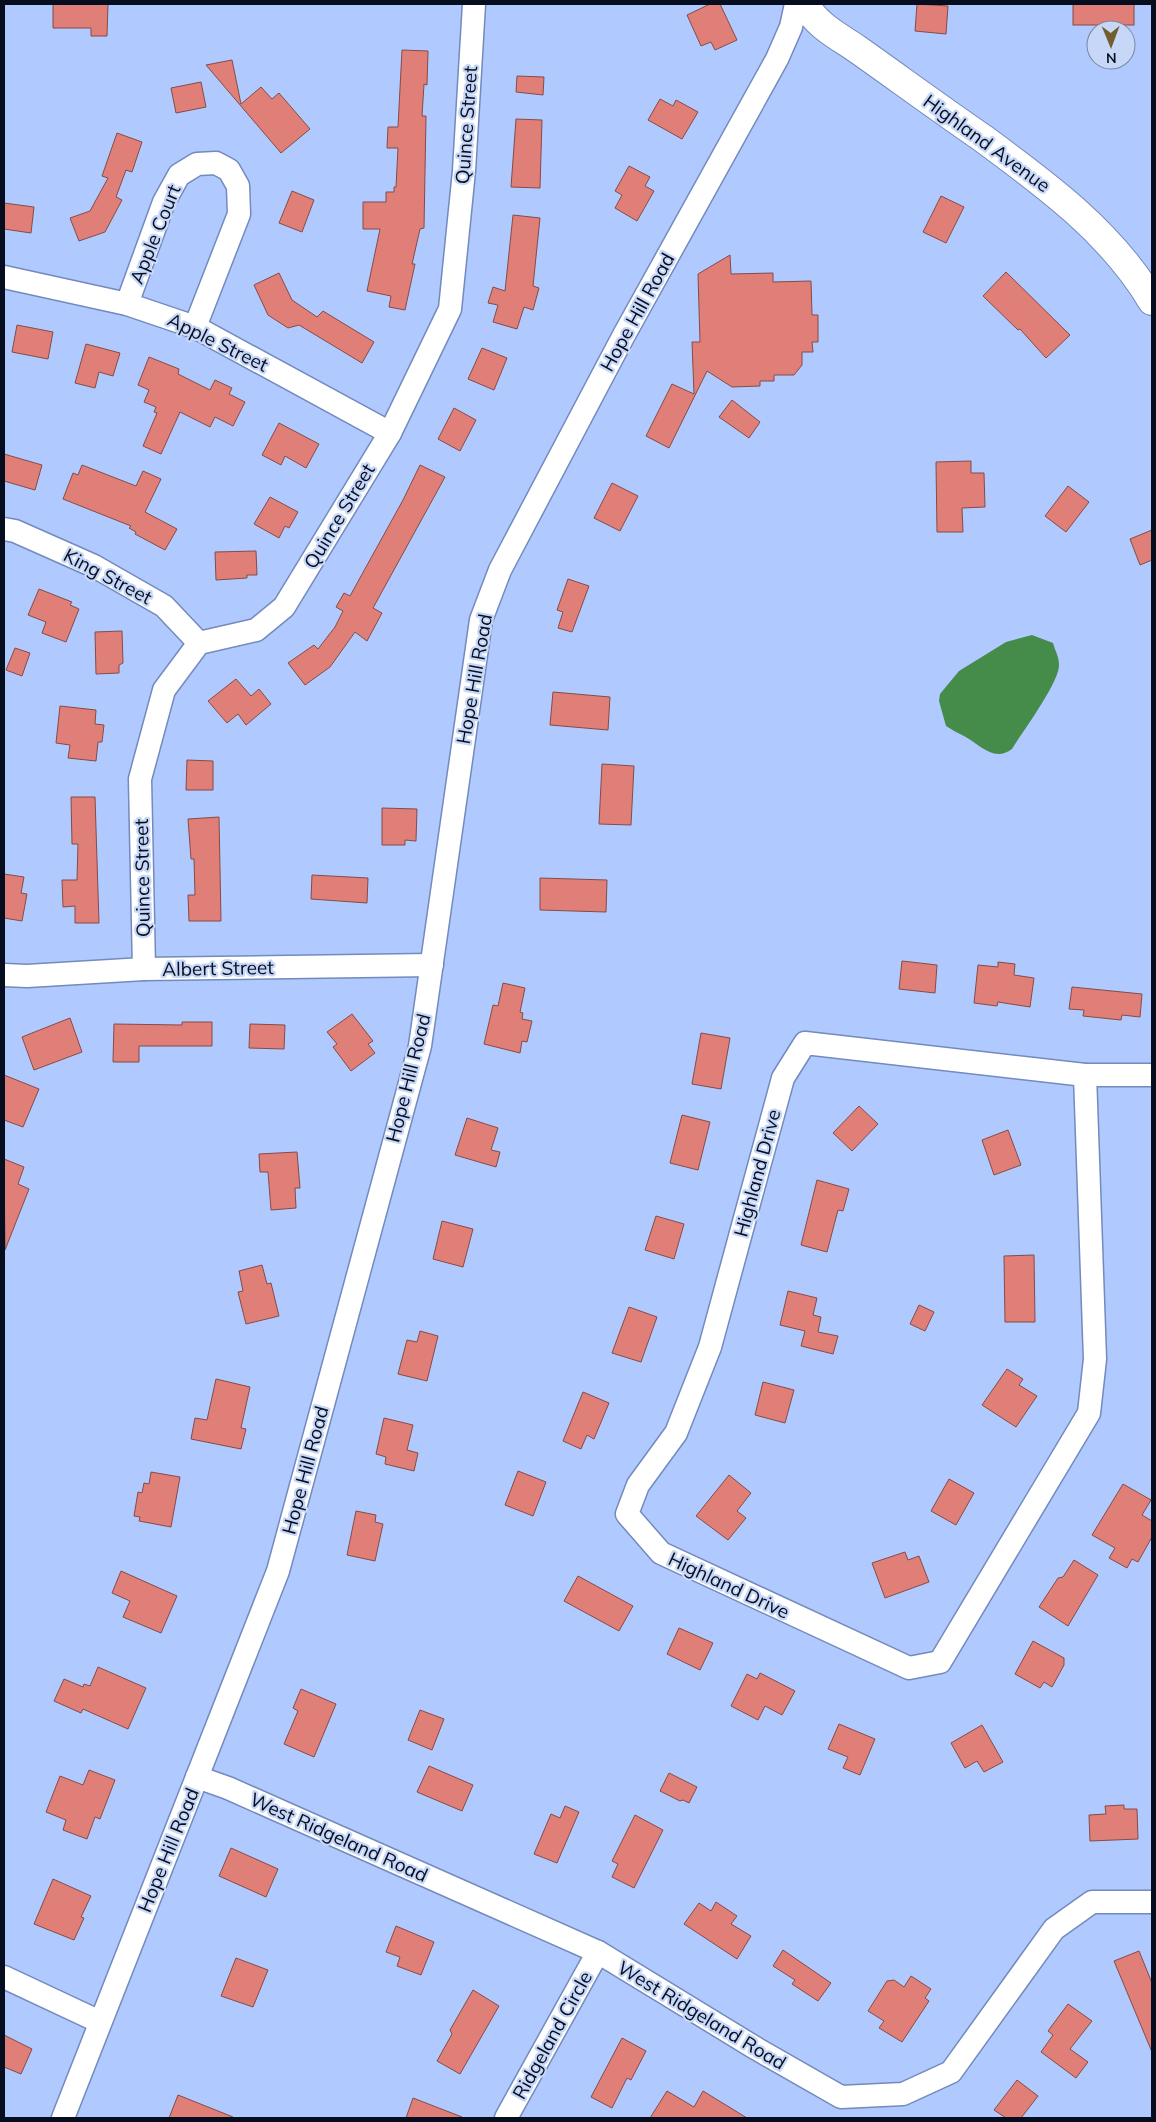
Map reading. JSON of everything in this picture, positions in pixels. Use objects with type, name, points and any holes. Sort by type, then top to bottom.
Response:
[{"type":"street","name":"Quince Street","points":[[144,969],[140,779],[164,690],[199,643],[256,630],[284,607],[390,433],[450,309],[464,172],[474,4]]},
{"type":"street","name":"Hope Hill Road","points":[[63,2118],[278,1571],[420,1046],[481,620],[497,578],[624,335],[777,59],[791,27],[796,4]]},
{"type":"street","name":"Highland Avenue","points":[[805,4],[816,19],[826,28],[1063,198],[1116,251],[1152,301]]},
{"type":"street","name":"Apple Court","points":[[127,304],[164,202],[179,175],[197,164],[216,163],[229,170],[238,186],[239,214],[195,327]]},
{"type":"street","name":"Apple Street","points":[[4,278],[127,304],[195,327],[390,433]]},
{"type":"street","name":"King Street","points":[[4,529],[94,566],[164,606],[199,643]]},
{"type":"street","name":"Albert Street","points":[[4,974],[27,976],[144,969],[432,965]]},
{"type":"street","name":"Highland Drive","points":[[1085,1075],[1095,1359],[1089,1413],[940,1662],[909,1668],[661,1553],[627,1514],[638,1485],[676,1433],[710,1348],[783,1078],[805,1042],[1085,1075],[1152,1075]]},
{"type":"street","name":"West Ridgeland Road","points":[[197,1777],[228,1788],[598,1952],[757,2049],[841,2097],[903,2094],[952,2072],[1054,1929],[1092,1902],[1152,1902]]},
{"type":"street","name":"Ridgeland Circle","points":[[506,2118],[598,1952]]},
{"type":"street","points":[[4,1977],[100,2022]]},
{"type":"shaded area","points":[[1032,635],[1053,643],[1059,665],[1047,695],[1012,749],[999,754],[987,751],[946,726],[939,701],[940,694],[959,671],[1006,642]]},
{"type":"building","points":[[53,4],[108,4],[107,36],[91,36],[91,28],[53,28]]},
{"type":"building","points":[[710,4],[720,4],[737,40],[715,50],[711,42],[701,46],[687,15]]},
{"type":"building","points":[[917,4],[948,6],[946,34],[915,31]]},
{"type":"building","points":[[1073,4],[1134,4],[1134,20],[1086,20],[1086,25],[1073,25]]},
{"type":"building","points":[[402,50],[428,51],[427,85],[424,84],[422,116],[426,116],[424,228],[420,229],[405,310],[389,307],[391,296],[367,291],[380,229],[363,229],[363,202],[386,202],[386,192],[394,192],[394,187],[396,187],[398,148],[387,148],[388,127],[398,127]]},
{"type":"building","points":[[232,60],[241,104],[261,87],[272,99],[279,93],[310,129],[281,153],[206,65]]},
{"type":"building","points":[[517,76],[544,77],[543,95],[516,92]]},
{"type":"building","points":[[201,82],[206,107],[176,113],[171,88]]},
{"type":"building","points":[[660,99],[673,106],[676,100],[698,112],[682,139],[648,120]]},
{"type":"building","points":[[516,119],[542,120],[540,188],[511,187]]},
{"type":"building","points":[[117,133],[142,142],[132,172],[126,170],[116,197],[122,200],[105,232],[79,241],[70,218],[90,211],[108,178],[102,176]]},
{"type":"building","points":[[629,166],[650,177],[645,186],[654,191],[637,221],[615,208],[622,195],[615,191]]},
{"type":"building","points":[[292,191],[314,200],[302,232],[279,223]]},
{"type":"building","points":[[941,196],[964,207],[946,243],[923,232]]},
{"type":"building","points":[[4,203],[34,207],[31,233],[4,229]]},
{"type":"building","points":[[513,215],[540,218],[533,286],[539,288],[533,310],[524,307],[517,329],[493,322],[498,305],[488,303],[493,287],[505,291]]},
{"type":"building","points":[[730,255],[731,274],[773,273],[773,282],[811,281],[812,315],[818,315],[818,342],[812,342],[813,352],[802,352],[802,365],[794,375],[774,375],[774,381],[760,381],[760,386],[732,387],[707,371],[669,448],[646,436],[672,384],[694,394],[692,342],[700,342],[698,274]]},
{"type":"building","points":[[1006,272],[1070,335],[1046,358],[1020,329],[1018,330],[983,296]]},
{"type":"building","points":[[279,273],[292,300],[317,317],[323,311],[374,342],[362,363],[299,325],[288,328],[268,315],[254,285]]},
{"type":"building","points":[[17,325],[53,332],[48,359],[12,352]]},
{"type":"building","points":[[86,344],[120,353],[113,376],[99,372],[95,388],[75,383]]},
{"type":"building","points":[[482,348],[507,358],[494,390],[468,379]]},
{"type":"building","points":[[149,357],[179,369],[178,374],[210,390],[215,380],[232,388],[229,394],[245,402],[233,426],[215,417],[210,427],[180,412],[161,454],[143,446],[157,413],[154,412],[156,407],[144,402],[149,390],[138,385]]},
{"type":"building","points":[[732,400],[760,422],[749,438],[719,417]]},
{"type":"building","points":[[454,408],[476,420],[460,451],[438,439]]},
{"type":"building","points":[[279,423],[319,444],[306,468],[285,456],[281,465],[262,455]]},
{"type":"building","points":[[4,454],[42,465],[35,490],[4,481]]},
{"type":"building","points":[[971,461],[971,473],[984,473],[985,507],[962,508],[963,532],[937,532],[936,462]]},
{"type":"building","points":[[82,465],[136,486],[143,471],[161,479],[145,512],[177,529],[165,550],[135,534],[136,532],[129,528],[131,526],[63,499],[73,473],[78,475]]},
{"type":"building","points":[[420,465],[445,477],[373,608],[382,613],[367,641],[355,632],[330,667],[305,685],[288,663],[314,645],[318,649],[335,627],[343,611],[336,607],[344,593],[350,596],[403,500]]},
{"type":"building","points":[[612,483],[638,496],[620,531],[594,518]]},
{"type":"building","points":[[1068,486],[1089,502],[1066,532],[1045,516]]},
{"type":"building","points":[[270,497],[298,512],[289,528],[285,526],[279,538],[254,524]]},
{"type":"building","points":[[1152,530],[1152,560],[1140,565],[1130,539]]},
{"type":"building","points":[[256,551],[257,575],[247,575],[247,578],[216,580],[215,552]]},
{"type":"building","points":[[568,579],[589,586],[572,632],[558,628],[563,612],[557,610]]},
{"type":"building","points":[[39,589],[72,602],[70,605],[79,609],[66,642],[42,633],[46,622],[28,615]]},
{"type":"building","points":[[122,631],[123,663],[119,665],[119,673],[96,674],[95,632]]},
{"type":"building","points":[[15,648],[30,653],[22,676],[6,670]]},
{"type":"building","points":[[236,679],[251,696],[259,689],[271,704],[246,725],[238,714],[227,723],[208,701]]},
{"type":"building","points":[[553,692],[610,697],[608,730],[550,725]]},
{"type":"building","points":[[60,706],[96,710],[95,724],[104,725],[102,742],[98,742],[96,761],[68,758],[70,745],[56,743]]},
{"type":"building","points":[[187,760],[213,761],[213,790],[186,790]]},
{"type":"building","points":[[602,764],[634,766],[631,825],[599,824]]},
{"type":"building","points":[[71,797],[95,797],[99,923],[75,923],[75,906],[63,907],[62,880],[77,880],[78,844],[72,844]]},
{"type":"building","points":[[382,808],[417,809],[416,841],[405,840],[405,845],[382,845]]},
{"type":"building","points":[[219,817],[221,921],[189,921],[188,895],[195,895],[194,859],[191,859],[188,819]]},
{"type":"building","points":[[4,874],[24,877],[21,893],[27,894],[22,921],[4,918]]},
{"type":"building","points":[[312,875],[368,878],[367,903],[311,899]]},
{"type":"building","points":[[540,878],[607,880],[606,912],[540,910]]},
{"type":"building","points":[[902,961],[937,965],[935,993],[899,989]]},
{"type":"building","points":[[998,962],[1015,964],[1014,975],[1034,978],[1030,1007],[998,1002],[997,1006],[974,1003],[978,965],[998,967]]},
{"type":"building","points":[[503,983],[525,988],[520,1012],[523,1013],[522,1019],[532,1021],[527,1042],[522,1041],[520,1053],[484,1044],[493,1005],[498,1006]]},
{"type":"building","points":[[1072,987],[1142,994],[1140,1017],[1122,1015],[1121,1020],[1083,1016],[1084,1010],[1069,1009]]},
{"type":"building","points":[[352,1014],[373,1041],[368,1044],[375,1053],[351,1071],[333,1047],[337,1044],[327,1032]]},
{"type":"building","points":[[70,1018],[82,1052],[34,1070],[22,1037]]},
{"type":"building","points":[[182,1022],[212,1022],[212,1046],[139,1046],[139,1062],[113,1062],[114,1024],[182,1025]]},
{"type":"building","points":[[250,1024],[285,1025],[284,1049],[249,1048]]},
{"type":"building","points":[[701,1033],[730,1038],[721,1089],[692,1084]]},
{"type":"building","points":[[4,1075],[39,1089],[23,1127],[4,1120]]},
{"type":"building","points":[[859,1106],[878,1124],[852,1151],[833,1133]]},
{"type":"building","points":[[682,1115],[710,1122],[698,1170],[670,1163]]},
{"type":"building","points":[[467,1118],[498,1128],[491,1150],[500,1152],[496,1167],[455,1155]]},
{"type":"building","points":[[1008,1130],[1021,1165],[994,1175],[982,1140]]},
{"type":"building","points":[[297,1152],[300,1188],[295,1188],[296,1208],[271,1210],[268,1172],[260,1172],[259,1154]]},
{"type":"building","points":[[4,1159],[24,1167],[18,1184],[29,1189],[5,1250]]},
{"type":"building","points":[[817,1180],[849,1189],[843,1211],[838,1210],[827,1252],[801,1245]]},
{"type":"building","points":[[656,1216],[684,1224],[674,1259],[645,1250]]},
{"type":"building","points":[[442,1221],[473,1229],[463,1267],[433,1259]]},
{"type":"building","points":[[1034,1255],[1035,1322],[1005,1322],[1004,1256]]},
{"type":"building","points":[[262,1265],[267,1284],[271,1283],[279,1316],[246,1324],[238,1292],[243,1291],[239,1271]]},
{"type":"building","points":[[788,1291],[817,1298],[813,1315],[821,1317],[818,1332],[838,1336],[833,1354],[801,1346],[805,1331],[780,1325]]},
{"type":"building","points":[[919,1305],[934,1312],[925,1331],[910,1324]]},
{"type":"building","points":[[629,1307],[657,1317],[641,1362],[612,1353]]},
{"type":"building","points":[[420,1331],[438,1336],[427,1381],[398,1374],[407,1340],[417,1342]]},
{"type":"building","points":[[1007,1369],[1023,1379],[1019,1385],[1037,1396],[1016,1427],[982,1405]]},
{"type":"building","points":[[216,1379],[250,1387],[241,1428],[246,1429],[241,1449],[191,1439],[195,1418],[207,1420]]},
{"type":"building","points":[[763,1382],[794,1390],[785,1423],[755,1415]]},
{"type":"building","points":[[583,1392],[609,1403],[594,1439],[587,1435],[581,1449],[563,1441]]},
{"type":"building","points":[[384,1418],[413,1425],[407,1450],[418,1453],[414,1471],[385,1464],[386,1457],[376,1454]]},
{"type":"building","points":[[518,1471],[546,1482],[533,1516],[505,1505]]},
{"type":"building","points":[[151,1472],[180,1477],[171,1527],[139,1521],[140,1517],[134,1516],[138,1492],[142,1493],[144,1483],[149,1484]]},
{"type":"building","points":[[729,1475],[751,1493],[737,1511],[746,1518],[728,1540],[696,1516]]},
{"type":"building","points":[[949,1479],[974,1493],[956,1525],[931,1511]]},
{"type":"building","points":[[1123,1484],[1151,1500],[1142,1515],[1152,1521],[1152,1537],[1138,1562],[1132,1559],[1127,1568],[1109,1558],[1115,1548],[1092,1535]]},
{"type":"building","points":[[356,1511],[376,1515],[375,1522],[383,1524],[375,1561],[347,1555]]},
{"type":"building","points":[[905,1552],[908,1560],[919,1556],[929,1582],[885,1598],[872,1563]]},
{"type":"building","points":[[1074,1560],[1098,1575],[1068,1626],[1039,1607],[1058,1578],[1063,1577]]},
{"type":"building","points":[[121,1571],[177,1596],[161,1633],[123,1617],[130,1601],[112,1593]]},
{"type":"building","points":[[578,1576],[633,1606],[619,1631],[564,1601]]},
{"type":"building","points":[[679,1628],[713,1643],[700,1670],[667,1654]]},
{"type":"building","points":[[1033,1641],[1064,1658],[1064,1665],[1052,1687],[1044,1682],[1040,1688],[1015,1674]]},
{"type":"building","points":[[98,1667],[146,1688],[128,1729],[83,1709],[81,1713],[54,1701],[64,1679],[83,1687],[84,1684],[90,1686]]},
{"type":"building","points":[[760,1673],[795,1691],[782,1715],[765,1706],[758,1720],[731,1706],[747,1674],[757,1679]]},
{"type":"building","points":[[301,1689],[336,1704],[314,1757],[284,1744],[298,1711],[293,1708]]},
{"type":"building","points":[[420,1710],[444,1719],[432,1750],[408,1740]]},
{"type":"building","points":[[839,1724],[875,1739],[860,1775],[843,1768],[848,1757],[828,1749]]},
{"type":"building","points":[[982,1725],[1003,1762],[984,1772],[977,1761],[965,1768],[951,1743]]},
{"type":"building","points":[[429,1766],[473,1785],[462,1811],[417,1792]]},
{"type":"building","points":[[89,1770],[115,1780],[100,1819],[95,1817],[87,1839],[63,1830],[66,1820],[46,1812],[60,1776],[83,1785]]},
{"type":"building","points":[[669,1773],[697,1787],[689,1803],[683,1800],[680,1801],[660,1791]]},
{"type":"building","points":[[1124,1805],[1124,1809],[1137,1809],[1138,1839],[1090,1841],[1089,1815],[1106,1814],[1105,1806]]},
{"type":"building","points":[[565,1806],[579,1812],[557,1863],[534,1854],[551,1814],[560,1818]]},
{"type":"building","points":[[635,1815],[663,1830],[634,1888],[612,1877],[618,1864],[612,1861]]},
{"type":"building","points":[[231,1848],[278,1869],[266,1897],[219,1876]]},
{"type":"building","points":[[53,1879],[91,1896],[81,1917],[84,1918],[74,1940],[34,1924]]},
{"type":"building","points":[[716,1902],[737,1916],[731,1924],[751,1936],[737,1959],[684,1924],[699,1903],[711,1911]]},
{"type":"building","points":[[396,1926],[434,1942],[421,1975],[397,1966],[400,1957],[386,1952]]},
{"type":"building","points":[[783,1950],[831,1983],[818,2001],[792,1984],[795,1980],[773,1966]]},
{"type":"building","points":[[1139,1951],[1152,1983],[1152,2052],[1114,1961]]},
{"type":"building","points":[[236,1958],[268,1970],[253,2007],[221,1996]]},
{"type":"building","points":[[911,1976],[931,1989],[925,1998],[929,2001],[902,2042],[879,2028],[884,2021],[868,2011],[887,1981],[894,1980],[904,1987]]},
{"type":"building","points":[[473,1990],[499,2006],[460,2074],[437,2061],[452,2034],[450,2030]]},
{"type":"building","points":[[1068,2004],[1092,2021],[1070,2049],[1088,2062],[1076,2078],[1041,2052],[1053,2035],[1048,2031]]},
{"type":"building","points":[[4,2035],[32,2049],[21,2074],[4,2067]]},
{"type":"building","points":[[622,2038],[646,2051],[631,2080],[627,2078],[612,2108],[591,2097]]},
{"type":"building","points":[[1017,2080],[1038,2096],[1021,2118],[1006,2118],[994,2110]]},
{"type":"building","points":[[667,2091],[694,2107],[703,2091],[747,2118],[650,2118]]},
{"type":"building","points":[[178,2095],[233,2117],[233,2118],[169,2118]]},
{"type":"building","points":[[413,2098],[462,2117],[462,2118],[406,2118]]}]
